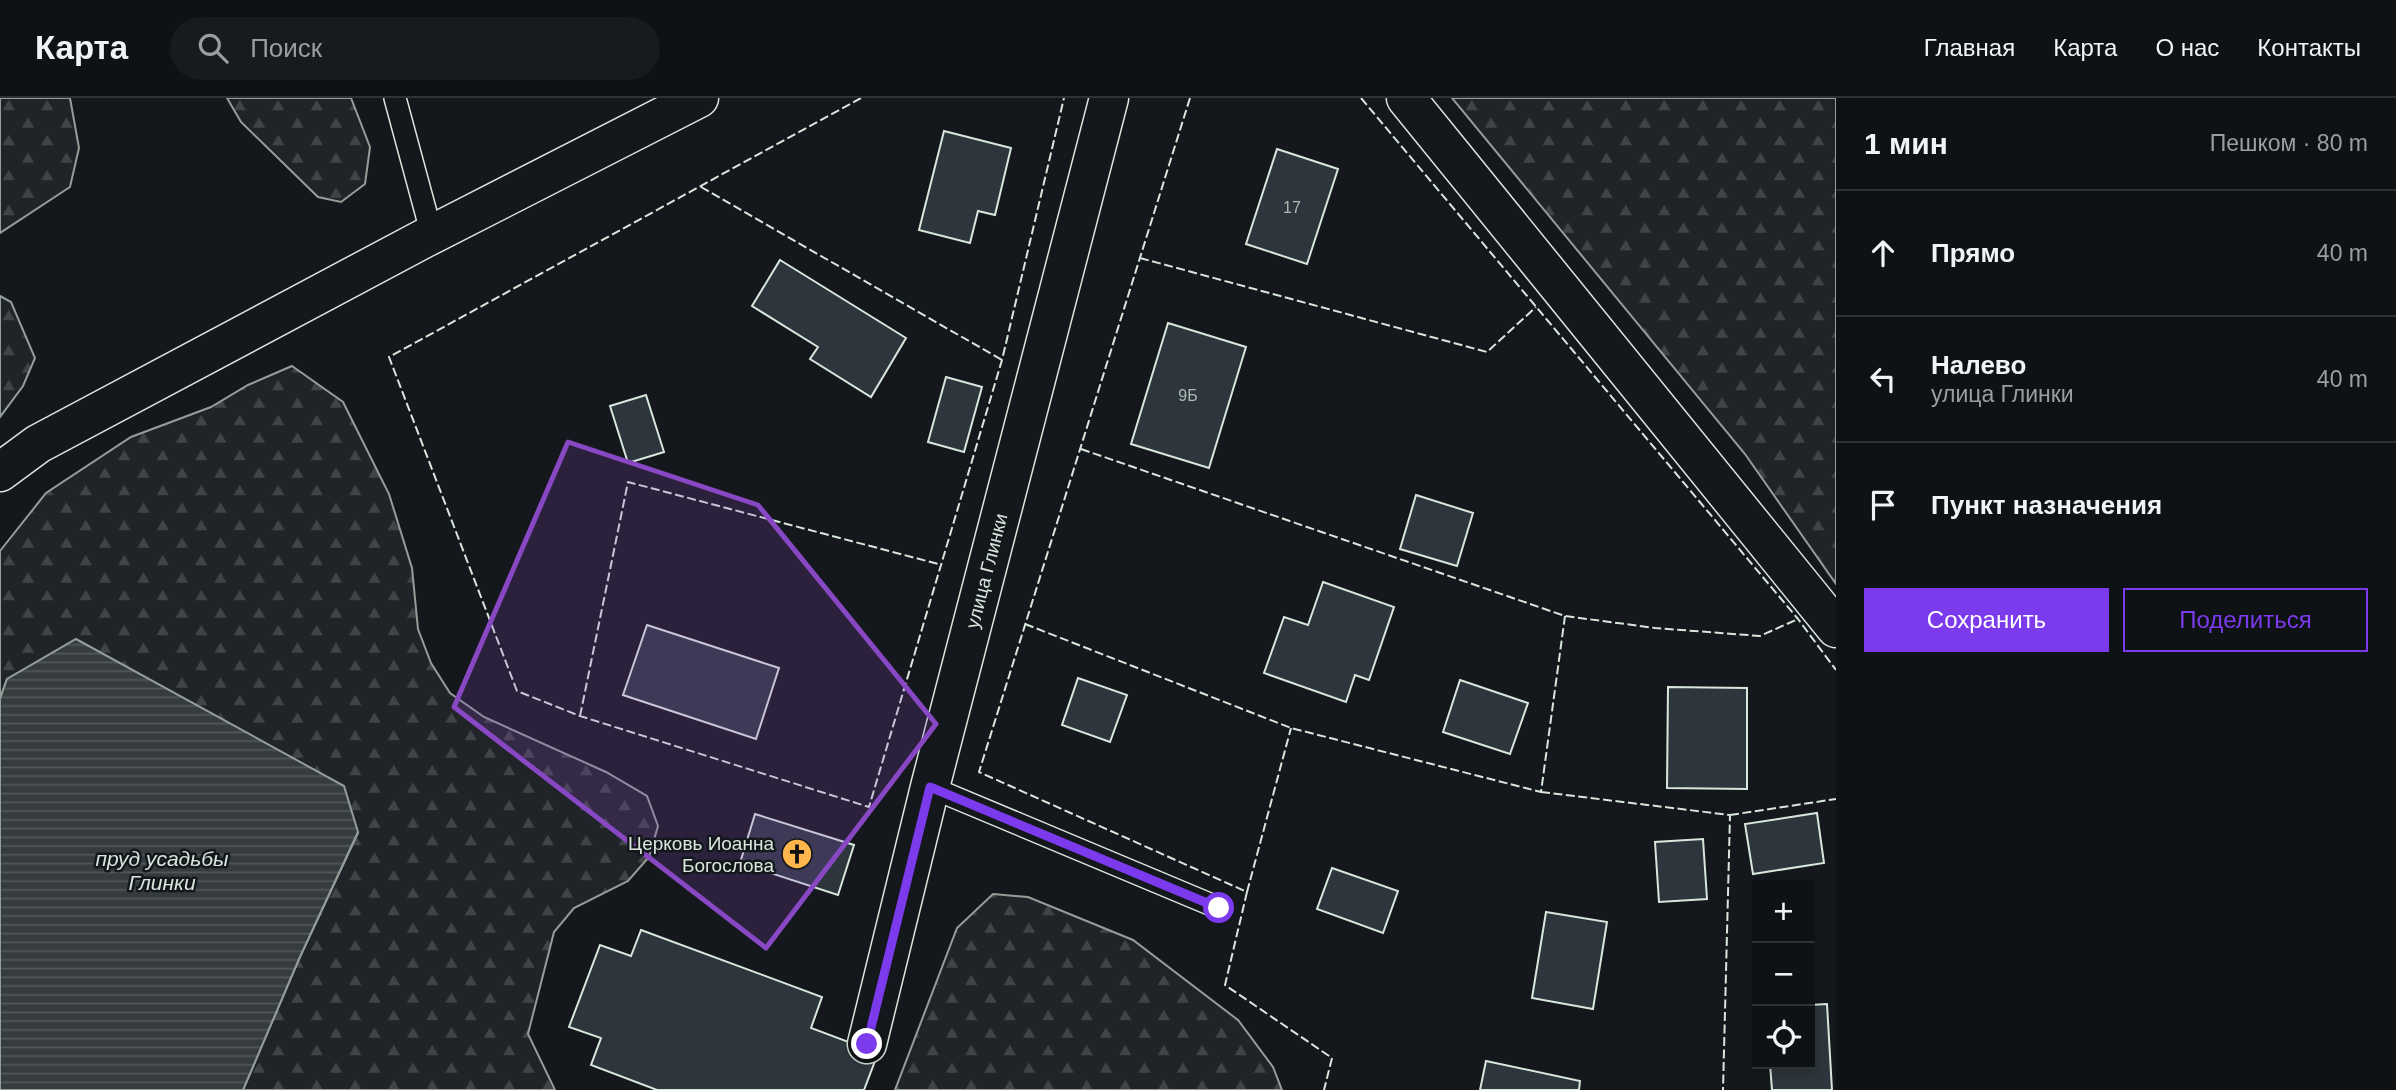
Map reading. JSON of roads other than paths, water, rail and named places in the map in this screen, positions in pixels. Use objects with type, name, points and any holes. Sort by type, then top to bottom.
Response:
[{"type":"street","points":[[0,472],[38,444],[432,235],[699,98]]},
{"type":"street","name":"улица Глинки","points":[[867,1044],[930,787],[1109,98]]},
{"type":"street","points":[[1406,98],[1836,628]]},
{"type":"lane","points":[[395,98],[432,235]]},
{"type":"lane","points":[[930,787],[1219,908]]},
{"type":"water","name":"пруд усадьбы Глинки","points":[[76,639],[344,786],[358,832],[299,959],[243,1090],[0,1090],[0,699],[7,679]]},
{"type":"place","name":"Церковь Иоанна Богослова","points":[[797,854]]}]
